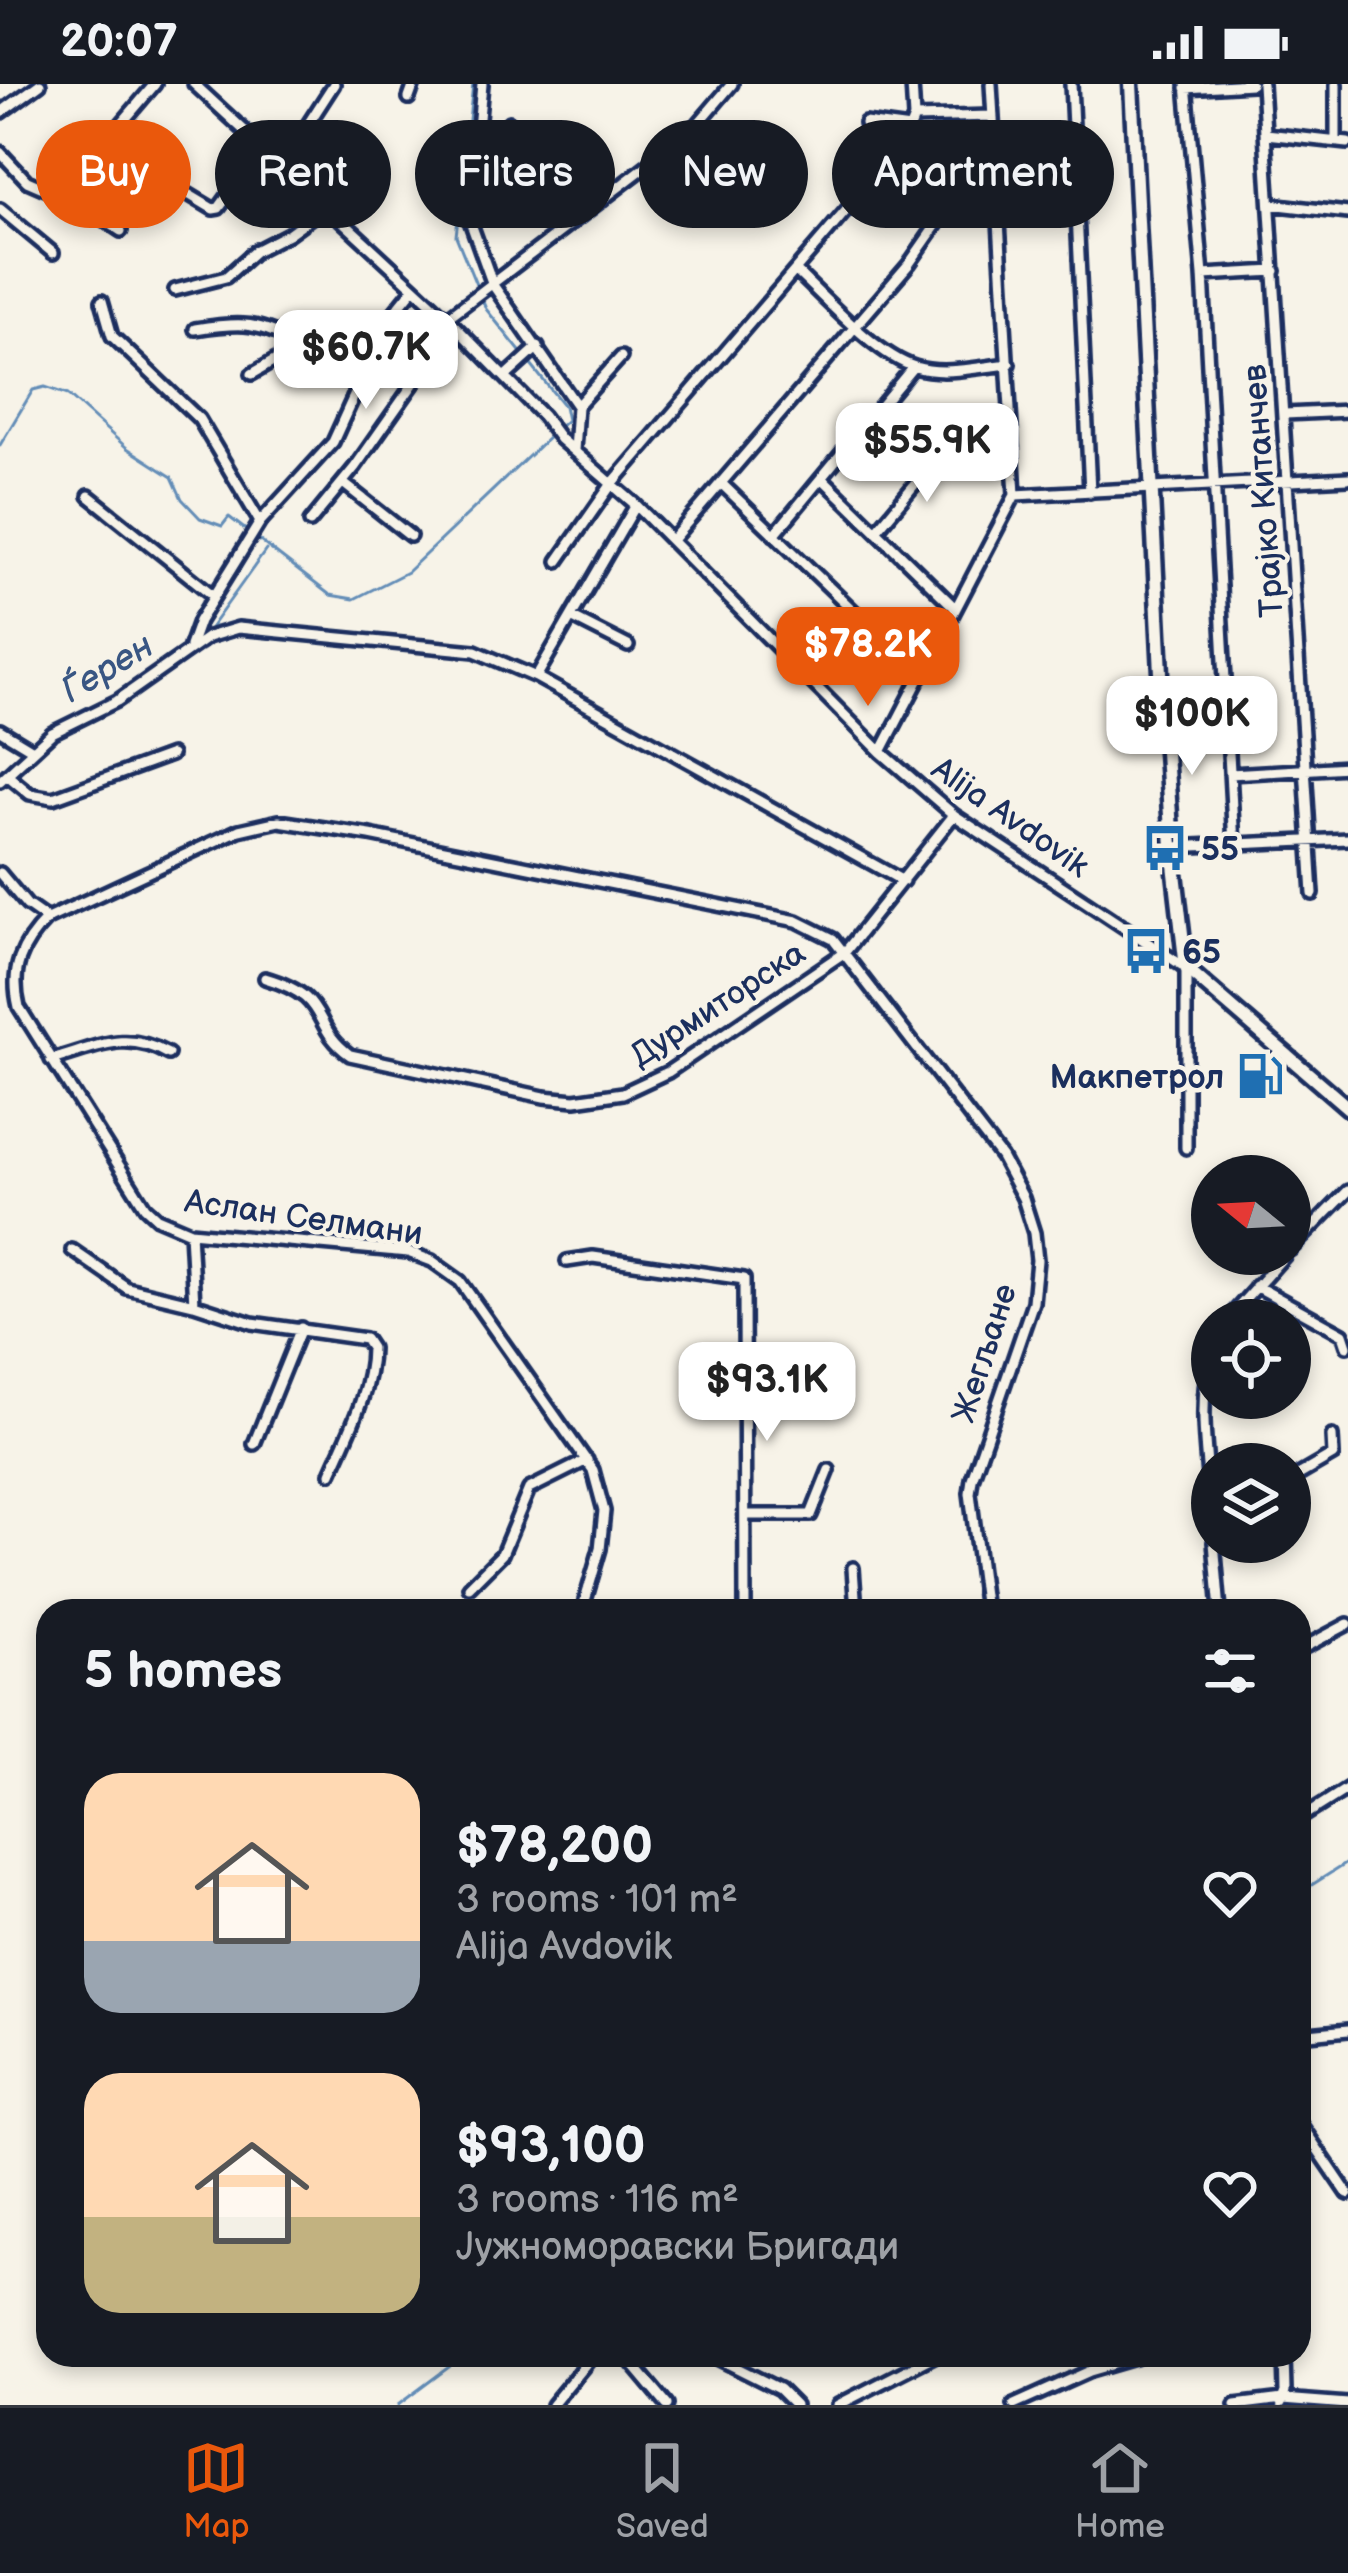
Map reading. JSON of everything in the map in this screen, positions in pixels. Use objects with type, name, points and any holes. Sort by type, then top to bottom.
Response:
[{"type":"main road","points":[[1131,84],[1172,847],[1186,968],[1348,1108]]},
{"type":"street","points":[[0,113],[40,84]]},
{"type":"street","points":[[124,120],[155,84]]},
{"type":"street","points":[[194,84],[235,120]]},
{"type":"street","points":[[311,120],[334,84]]},
{"type":"street","points":[[409,98],[414,84]]},
{"type":"street","points":[[482,84],[470,221],[489,288],[577,406]]},
{"type":"street","points":[[615,191],[691,132],[732,84]]},
{"type":"street","points":[[912,84],[912,120]]},
{"type":"street","points":[[991,84],[992,120]]},
{"type":"street","points":[[1071,84],[1072,120]]},
{"type":"street","points":[[1234,845],[1202,275],[1186,86],[1251,84]]},
{"type":"street","name":"Трајко Китанчев","points":[[1262,84],[1313,894]]},
{"type":"street","points":[[1266,134],[1342,142],[1336,84]]},
{"type":"street","points":[[952,120],[992,116]]},
{"type":"street","points":[[0,152],[27,181],[80,205],[121,231]]},
{"type":"street","points":[[1270,204],[1348,213]]},
{"type":"street","points":[[0,209],[52,253]]},
{"type":"street","points":[[176,290],[226,277],[255,251],[296,228]]},
{"type":"street","points":[[352,228],[505,377],[536,349]]},
{"type":"street","points":[[310,522],[343,483],[451,322],[567,228]]},
{"type":"street","points":[[558,561],[611,485],[833,228]]},
{"type":"street","points":[[672,541],[934,228]]},
{"type":"street","points":[[881,752],[1015,495],[999,228]]},
{"type":"street","points":[[1077,228],[1090,492]]},
{"type":"street","points":[[1202,275],[1275,271]]},
{"type":"street","points":[[797,272],[855,326],[913,367],[935,370],[1010,364]]},
{"type":"street","points":[[190,647],[214,596],[257,526],[333,442],[393,311],[414,288]]},
{"type":"street","points":[[102,301],[112,336],[199,419],[257,526]]},
{"type":"street","points":[[195,329],[232,323],[259,325],[300,346],[369,366]]},
{"type":"street","points":[[251,374],[300,346]]},
{"type":"street","points":[[574,451],[577,406],[621,357]]},
{"type":"street","points":[[774,535],[913,367]]},
{"type":"street","name":"Alija Avdovik","points":[[505,377],[560,439],[636,505],[881,752],[954,815],[1186,968]]},
{"type":"street","points":[[1285,414],[1348,411]]},
{"type":"street","points":[[877,530],[943,450]]},
{"type":"street","points":[[822,478],[955,608]]},
{"type":"street","points":[[1015,495],[1348,478]]},
{"type":"street","points":[[343,483],[410,536]]},
{"type":"street","points":[[723,484],[919,674]]},
{"type":"street","points":[[89,496],[214,596]]},
{"type":"street","points":[[536,677],[636,505]]},
{"type":"street","points":[[571,617],[628,646]]},
{"type":"street","points":[[171,755],[52,798],[30,794],[3,778],[52,733],[117,700],[190,647],[238,628],[475,650],[536,677],[903,880]]},
{"type":"street","points":[[0,730],[33,750]]},
{"type":"street","points":[[1230,774],[1348,767]]},
{"type":"street","name":"Дурмиторска","points":[[265,979],[308,996],[350,1055],[544,1097],[575,1100],[623,1093],[668,1072],[845,952],[954,815]]},
{"type":"street","points":[[0,873],[27,905],[47,919],[239,830],[279,821],[390,838],[797,921],[820,931],[845,952]]},
{"type":"street","points":[[1172,847],[1348,839]]},
{"type":"street","name":"Аслан Селмани","points":[[47,919],[30,936],[17,961],[14,985],[20,1006],[145,1207],[157,1218],[190,1232],[384,1250],[432,1261],[460,1281],[587,1460],[602,1492],[600,1549],[585,1599]]},
{"type":"street","name":"Жегљане","points":[[845,952],[1001,1157],[1023,1198],[1034,1233],[1033,1302],[970,1493],[983,1599]]},
{"type":"street","points":[[1186,968],[1186,1148]]},
{"type":"street","points":[[51,1060],[129,1039],[145,1041],[167,1054]]},
{"type":"street","points":[[1311,1229],[1348,1191]]},
{"type":"street","points":[[190,1232],[194,1304]]},
{"type":"street","points":[[72,1250],[127,1288],[252,1323],[360,1336],[371,1348],[362,1396],[331,1473]]},
{"type":"street","points":[[567,1261],[593,1257],[744,1279],[745,1599]]},
{"type":"street","points":[[1245,1299],[1266,1275]]},
{"type":"street","points":[[1256,1286],[1343,1334],[1346,1346]]},
{"type":"street","points":[[254,1444],[301,1328]]},
{"type":"street","points":[[1311,1468],[1333,1455],[1331,1436]]},
{"type":"street","points":[[469,1587],[502,1554],[529,1489],[587,1460]]},
{"type":"street","points":[[745,1515],[811,1515],[829,1470]]},
{"type":"street","points":[[1216,1563],[1219,1599]]},
{"type":"street","points":[[853,1568],[855,1599]]},
{"type":"street","points":[[1311,1644],[1348,1624]]},
{"type":"street","points":[[1311,1811],[1348,1788]]},
{"type":"street","points":[[1311,2034],[1348,2030]]},
{"type":"street","points":[[1311,2140],[1348,2194]]},
{"type":"street","points":[[567,2405],[556,2400],[582,2367]]},
{"type":"street","points":[[635,2367],[667,2405]]},
{"type":"street","points":[[735,2367],[779,2389],[795,2405]]},
{"type":"street","points":[[838,2405],[912,2367]]},
{"type":"street","points":[[1014,2405],[1104,2367]]},
{"type":"street","points":[[1281,2402],[1283,2367]]},
{"type":"street","points":[[1234,2405],[1348,2404]]},
{"type":"waterway","points":[[473,84],[456,236],[486,309],[564,406],[567,420],[558,428]]},
{"type":"waterway","points":[[0,445],[33,390],[45,387],[68,395],[127,448],[172,477],[182,499],[200,518],[222,526],[229,517],[330,595],[354,599],[407,572],[551,435]]},
{"type":"waterway","points":[[208,631],[266,550]]},
{"type":"waterway","name":"Ѓерен","points":[[32,744],[47,730],[107,701],[181,651]]},
{"type":"waterway","name":"Ѓерен","points":[[0,774],[25,751]]},
{"type":"waterway","points":[[1311,1885],[1348,1862]]},
{"type":"waterway","points":[[398,2405],[449,2367]]},
{"type":"place","name":"55","points":[[1165,848]]},
{"type":"place","name":"65","points":[[1146,951]]},
{"type":"place","name":"Макпетрол","points":[[1260,1076]]}]
